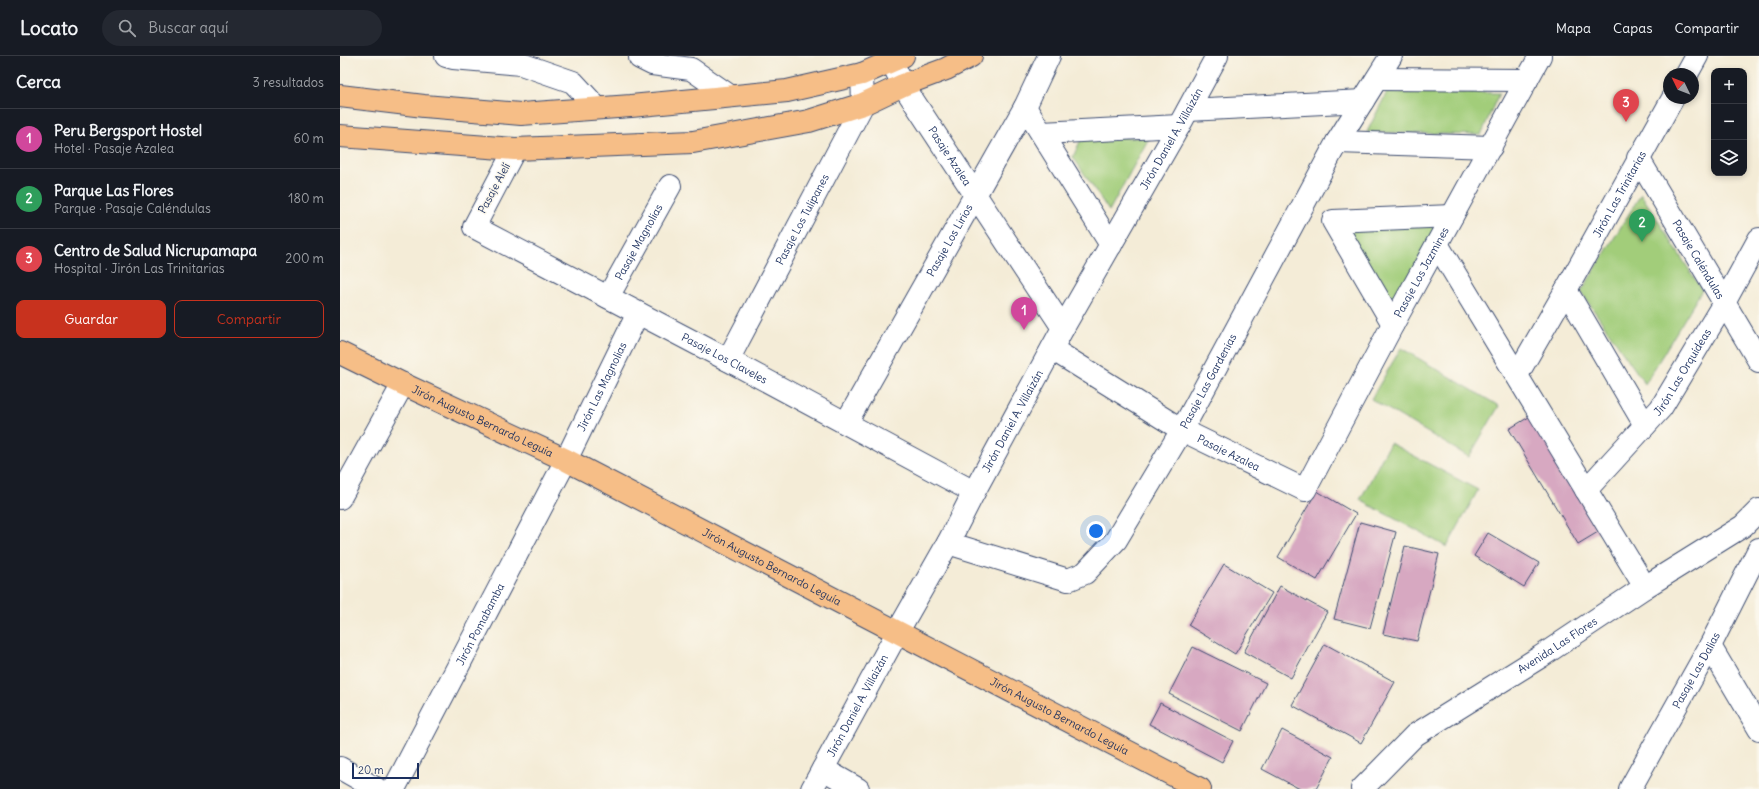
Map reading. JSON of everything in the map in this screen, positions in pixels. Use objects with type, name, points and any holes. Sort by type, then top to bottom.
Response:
[{"type":"main road","points":[[340,136],[515,149],[693,142],[808,121],[863,104],[903,85],[946,69],[971,56]]},
{"type":"main road","points":[[340,96],[424,106],[522,114],[787,91],[862,74],[894,58]]},
{"type":"main road","name":"Jirón Augusto Bernardo Leguía","points":[[340,353],[566,460],[1200,789]]},
{"type":"street","points":[[446,56],[453,58],[521,64],[573,82],[597,108]]},
{"type":"street","points":[[640,56],[640,58],[652,64],[691,69],[730,96]]},
{"type":"street","name":"Pasaje Los Lirios","points":[[846,423],[1025,107],[1049,56]]},
{"type":"street","name":"Jirón Daniel A. Villaizán","points":[[812,789],[948,543],[1062,328],[1184,118],[1217,56]]},
{"type":"street","name":"Pasaje Las Gardenias","points":[[948,543],[1068,580],[1085,573],[1116,540],[1182,430],[1337,142],[1391,56]]},
{"type":"street","name":"Pasaje Los Jazmines","points":[[1305,490],[1393,324],[1540,56]]},
{"type":"street","points":[[1690,68],[1697,56]]},
{"type":"street","name":"Pasaje Azalea","points":[[894,58],[903,85],[1062,328]]},
{"type":"street","name":"Pasaje Los Tulipanes","points":[[728,360],[863,104],[862,74]]},
{"type":"street","points":[[1377,79],[1527,80]]},
{"type":"street","points":[[1042,132],[1363,101]]},
{"type":"street","name":"Jirón Las Trinitarias","points":[[1517,375],[1670,104]]},
{"type":"street","points":[[1025,107],[1042,132],[1111,245]]},
{"type":"street","points":[[1337,142],[1491,147]]},
{"type":"street","name":"Pasaje Alelí","points":[[474,227],[515,149]]},
{"type":"street","name":"Pasaje Caléndulas","points":[[1638,158],[1759,361]]},
{"type":"street","name":"Pasaje Magnolias","points":[[608,297],[670,186]]},
{"type":"street","points":[[1393,324],[1333,221],[1452,216]]},
{"type":"street","name":"Pasaje Los Claveles","points":[[474,227],[728,360],[974,492]]},
{"type":"street","name":"Jirón Las Orquídeas","points":[[1586,490],[1661,408],[1724,303],[1759,239]]},
{"type":"street","points":[[1437,244],[1645,587]]},
{"type":"street","points":[[1566,290],[1645,425]]},
{"type":"street","name":"Jirón Las Magnolias","points":[[566,460],[638,313]]},
{"type":"street","name":"Pasaje Azalea","points":[[1052,349],[1182,430],[1305,490]]},
{"type":"street","points":[[340,498],[403,384]]},
{"type":"street","name":"Jirón Pomabamba","points":[[394,789],[566,460]]},
{"type":"street","name":"Avenida Las Flores","points":[[1362,789],[1415,735],[1540,657],[1645,587],[1743,526],[1759,510]]},
{"type":"street","name":"Pasaje Las Dalias","points":[[1630,789],[1710,646],[1759,549]]},
{"type":"street","points":[[1710,646],[1759,729]]},
{"type":"street","points":[[340,768],[377,789]]},
{"type":"street","points":[[823,769],[858,789]]},
{"type":"green space","points":[[1387,92],[1499,93],[1481,135],[1367,132]]},
{"type":"green space","points":[[1082,137],[1149,138],[1109,211],[1073,157]]},
{"type":"green space","points":[[1641,194],[1702,290],[1645,384],[1581,292]]},
{"type":"green space","points":[[1444,222],[1390,307],[1341,226]]},
{"type":"green space","points":[[1401,348],[1499,406],[1469,457],[1371,399]]},
{"type":"green space","points":[[1390,443],[1478,490],[1447,547],[1360,500]]},
{"type":"building","points":[[1534,414],[1603,529],[1578,544],[1509,429]]},
{"type":"building","points":[[1317,491],[1356,514],[1317,580],[1278,557]]},
{"type":"building","points":[[1360,522],[1396,532],[1370,628],[1334,619]]},
{"type":"building","points":[[1488,533],[1539,563],[1524,587],[1474,556]]},
{"type":"building","points":[[1405,546],[1439,554],[1417,641],[1383,634]]},
{"type":"building","points":[[1224,564],[1272,593],[1235,654],[1188,625]]},
{"type":"building","points":[[1280,586],[1327,612],[1291,678],[1244,652]]},
{"type":"building","points":[[1325,644],[1395,682],[1361,743],[1292,705]]},
{"type":"building","points":[[1193,647],[1266,683],[1242,731],[1169,694]]},
{"type":"building","points":[[1160,703],[1233,741],[1222,762],[1149,724]]},
{"type":"building","points":[[1282,730],[1333,757],[1316,789],[1300,789],[1262,769]]},
{"type":"place","name":"Centro de Salud Nicrupamapa","points":[[1626,122]]},
{"type":"place","name":"Parque Las Flores","points":[[1642,242]]},
{"type":"place","name":"Peru Bergsport Hostel","points":[[1024,330]]}]
